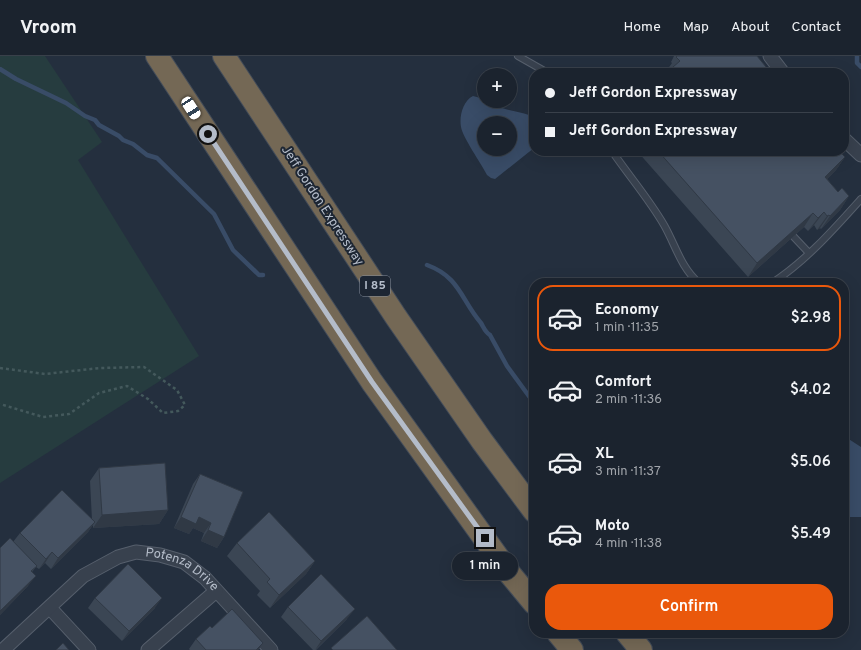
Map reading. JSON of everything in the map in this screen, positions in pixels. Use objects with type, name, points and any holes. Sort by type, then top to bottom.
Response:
[{"type":"highway","points":[[157,56],[372,382],[510,574],[529,597]]},
{"type":"highway","name":"Jeff Gordon Expressway","points":[[224,56],[396,317],[482,441],[529,504]]},
{"type":"highway","points":[[562,638],[572,650]]},
{"type":"highway","points":[[631,638],[641,650]]},
{"type":"street","points":[[770,56],[779,68]]},
{"type":"street","points":[[849,144],[861,155]]},
{"type":"street","name":"Potenza Drive","points":[[3,650],[83,576],[118,558],[136,552],[160,555],[184,562],[205,578],[270,650]]},
{"type":"street","points":[[148,650],[216,591]]},
{"type":"street","points":[[50,608],[89,650]]},
{"type":"lane","points":[[518,56],[539,68]]},
{"type":"lane","points":[[616,156],[659,217],[688,272],[694,278]]},
{"type":"lane","points":[[779,278],[823,240],[861,199]]},
{"type":"lane","points":[[794,236],[809,253]]},
{"type":"path","points":[[0,368],[45,374],[100,368],[144,367],[177,390],[185,404],[178,411],[163,413],[148,399],[127,386],[99,393],[69,414],[44,417],[0,404]]},
{"type":"green space","points":[[0,56],[45,56],[102,142],[78,160],[199,356],[0,483]]},
{"type":"water","points":[[473,96],[477,97],[477,108],[502,108],[529,115],[529,152],[495,179],[487,175],[462,132],[461,114],[464,105]]},
{"type":"water","points":[[849,439],[861,447],[861,517],[849,517]]},
{"type":"building","points":[[757,56],[767,68],[672,68],[680,61],[676,57]]},
{"type":"building","points":[[662,156],[845,157],[825,177],[838,192],[842,188],[849,196],[830,216],[827,216],[824,212],[818,218],[813,213],[757,263]]},
{"type":"building","points":[[165,463],[168,510],[102,515],[99,468]]},
{"type":"building","points":[[200,474],[243,492],[224,537],[208,530],[211,523],[199,517],[196,524],[181,517]]},
{"type":"building","points":[[62,490],[95,522],[58,558],[52,552],[46,559],[20,533]]},
{"type":"building","points":[[269,512],[315,561],[279,595],[267,582],[270,579],[237,543]]},
{"type":"building","points":[[10,538],[37,566],[31,571],[36,576],[0,611],[0,548]]},
{"type":"building","points":[[128,564],[162,598],[129,631],[95,598]]},
{"type":"building","points":[[321,574],[355,609],[321,641],[288,607]]},
{"type":"building","points":[[232,609],[263,643],[256,650],[206,650],[196,639],[210,626],[212,628]]},
{"type":"building","points":[[367,616],[397,650],[333,650],[331,648]]},
{"type":"building","points":[[63,643],[69,650],[56,650]]},
{"type":"waterway","points":[[857,56],[857,63],[861,67]]},
{"type":"waterway","points":[[0,69],[16,79],[66,103],[85,116],[95,120],[99,125],[119,136],[123,140],[133,144],[147,155],[157,158],[214,214],[233,250],[259,275],[263,275]]},
{"type":"waterway","points":[[427,265],[447,276],[459,290],[474,314],[490,335],[507,366],[529,396]]},
{"type":"route","points":[[208,134],[372,382],[485,538]]}]
